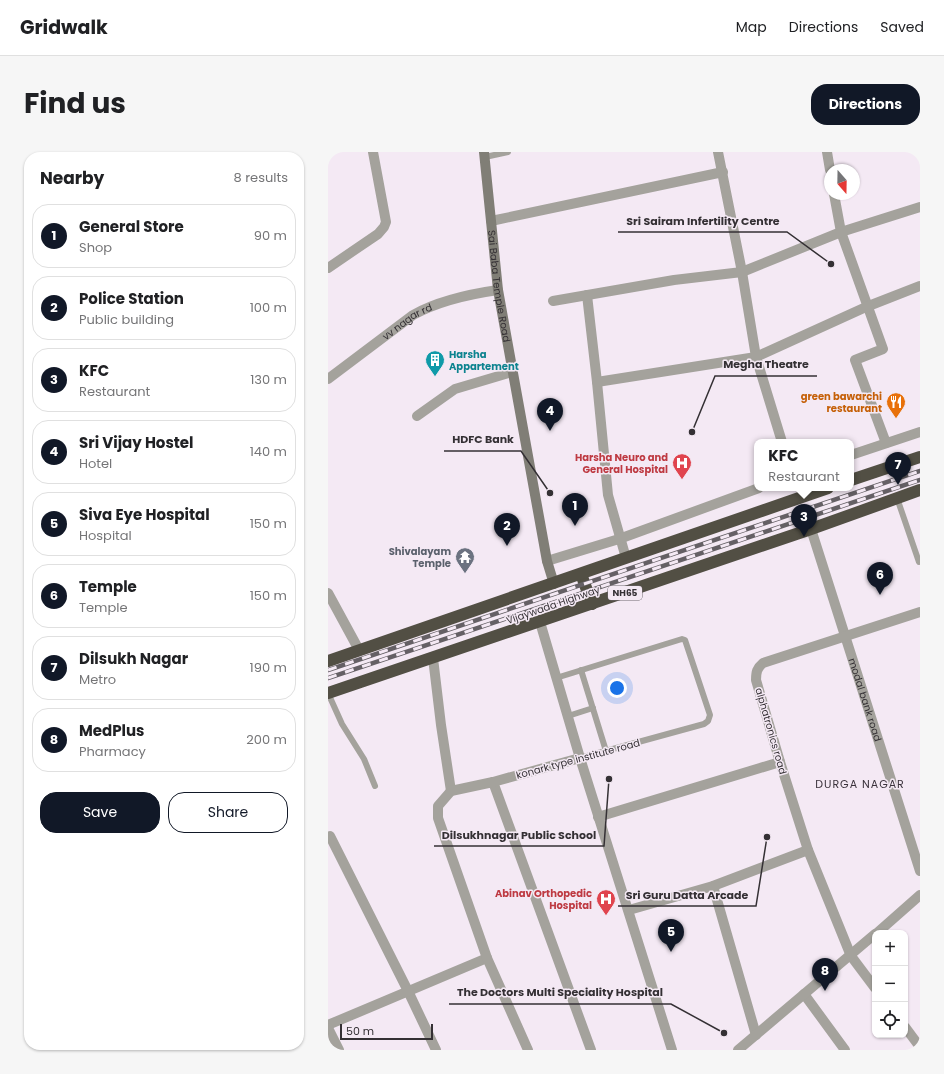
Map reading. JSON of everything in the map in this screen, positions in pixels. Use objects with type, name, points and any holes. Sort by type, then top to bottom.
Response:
[{"type":"highway","points":[[854,479],[920,457]]},
{"type":"highway","name":"Vijaywada Highway","points":[[328,693],[540,622],[920,490]]},
{"type":"highway","name":"Vijaywada Highway","points":[[328,661],[819,491]]},
{"type":"highway","points":[[581,574],[592,604]]},
{"type":"street","points":[[328,268],[378,234],[386,222],[372,152]]},
{"type":"street","points":[[718,152],[742,272],[756,357],[781,439]]},
{"type":"street","points":[[827,152],[829,164]]},
{"type":"street","name":"Sai Baba Temple Road","points":[[484,155],[498,290],[547,561],[554,584]]},
{"type":"street","points":[[491,221],[723,172]]},
{"type":"street","points":[[835,200],[841,232],[866,307],[883,349],[855,360],[886,442]]},
{"type":"street","points":[[554,301],[674,280],[742,272],[841,232],[920,207]]},
{"type":"street","points":[[597,382],[756,357],[866,307],[920,286]]},
{"type":"street","name":"vv nagar rd","points":[[328,379],[413,315],[424,309],[484,292],[498,290]]},
{"type":"street","points":[[587,295],[608,495],[619,539],[626,558]]},
{"type":"street","points":[[417,416],[456,389],[512,372]]},
{"type":"street","points":[[854,454],[886,442],[920,432]]},
{"type":"street","points":[[547,561],[619,539],[754,490]]},
{"type":"street","name":"modal bank road","points":[[811,529],[920,871]]},
{"type":"street","points":[[328,592],[332,611],[359,650]]},
{"type":"street","name":"alphatronics road","points":[[872,984],[851,956],[808,850],[756,680],[758,668],[763,663],[920,612]]},
{"type":"street","points":[[540,622],[580,758],[672,1050]]},
{"type":"street","points":[[433,658],[451,791],[438,806],[438,818],[487,958],[528,1050]]},
{"type":"street","name":"konark type institute road","points":[[451,791],[493,782],[580,758]]},
{"type":"street","points":[[598,816],[780,762]]},
{"type":"street","points":[[493,782],[591,1050]]},
{"type":"street","points":[[330,836],[436,1050]]},
{"type":"street","points":[[628,910],[713,886],[808,850]]},
{"type":"street","points":[[713,886],[756,1035]]},
{"type":"street","points":[[881,930],[920,895]]},
{"type":"street","points":[[738,1050],[872,938]]},
{"type":"street","points":[[339,1050],[328,1027],[487,958]]},
{"type":"street","points":[[804,994],[845,1050]]},
{"type":"street","points":[[908,1031],[920,1047]]},
{"type":"lane","points":[[484,155],[508,152]]},
{"type":"lane","points":[[897,498],[919,562]]},
{"type":"lane","name":"konark type institute road","points":[[580,758],[704,724],[708,721],[710,715],[684,639],[581,670]]},
{"type":"lane","points":[[556,678],[581,670],[606,751]]},
{"type":"lane","points":[[328,693],[342,724],[364,759],[375,786]]},
{"type":"lane","points":[[568,716],[593,708]]},
{"type":"railway","points":[[328,670],[920,471]]},
{"type":"railway","points":[[328,678],[920,480]]},
{"type":"place","name":"Sri Sairam Infertility Centre","points":[[831,264]]},
{"type":"place","name":"Harsha Appartement","points":[[435,377]]},
{"type":"place","name":"green bawarchi restaurant","points":[[896,419]]},
{"type":"place","name":"Sri Vijay Hostel","points":[[550,431]]},
{"type":"place","name":"Megha Theatre","points":[[692,432]]},
{"type":"place","name":"Harsha Neuro and General Hospital","points":[[682,480]]},
{"type":"place","name":"Dilsukh Nagar","points":[[898,485]]},
{"type":"place","name":"HDFC Bank","points":[[550,493]]},
{"type":"place","name":"General Store","points":[[575,526]]},
{"type":"place","name":"KFC","points":[[804,537]]},
{"type":"place","name":"Police Station","points":[[507,546]]},
{"type":"place","name":"Shivalayam Temple","points":[[465,574]]},
{"type":"place","name":"Temple","points":[[880,595]]},
{"type":"place","name":"Dilsukhnagar Public School","points":[[609,779]]},
{"type":"place","name":"Sri Guru Datta Arcade","points":[[767,837]]},
{"type":"place","name":"Abinav Orthopedic Hospital","points":[[606,916]]},
{"type":"place","name":"Siva Eye Hospital","points":[[671,952]]},
{"type":"place","name":"MedPlus","points":[[825,991]]},
{"type":"place","name":"The Doctors Multi Speciality Hospital","points":[[724,1033]]},
{"type":"district","name":"DURGA NAGAR","points":[[860,784]]}]
